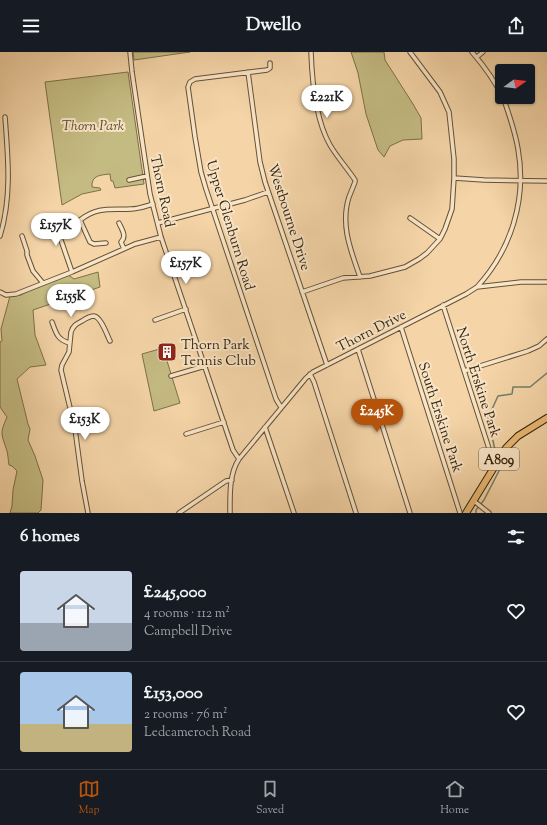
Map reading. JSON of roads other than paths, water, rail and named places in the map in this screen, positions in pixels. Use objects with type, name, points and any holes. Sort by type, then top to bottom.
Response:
[{"type":"main road","name":"A809","points":[[466,513],[476,502],[496,463],[506,448],[518,436],[547,418]]},
{"type":"street","name":"Thorn Road","points":[[130,52],[147,176],[158,223],[233,450],[239,459]]},
{"type":"street","points":[[311,52],[320,124],[332,149],[355,180],[347,205],[345,225],[348,241],[360,277]]},
{"type":"street","points":[[302,292],[343,278],[370,276],[405,267],[423,256],[440,238],[452,209],[454,152],[450,118],[446,104],[436,85],[410,52]]},
{"type":"street","points":[[472,52],[495,83]]},
{"type":"street","points":[[477,57],[483,52]]},
{"type":"street","name":"Upper Glenburn Road","points":[[270,63],[268,69],[195,79],[190,82],[188,87],[195,137],[202,172],[212,209],[276,399],[281,407]]},
{"type":"street","name":"Westbourne Drive","points":[[248,72],[260,162],[268,192],[327,365]]},
{"type":"street","points":[[477,287],[492,269],[505,245],[516,217],[519,198],[520,181],[518,149],[512,124],[505,104]]},
{"type":"street","points":[[0,236],[8,197],[5,117]]},
{"type":"street","points":[[129,180],[147,176]]},
{"type":"street","points":[[454,178],[520,181],[547,180]]},
{"type":"street","points":[[158,223],[268,192]]},
{"type":"street","points":[[74,226],[85,216],[98,211],[110,209],[134,209],[153,204]]},
{"type":"street","points":[[54,217],[72,272]]},
{"type":"street","points":[[410,218],[440,238]]},
{"type":"street","points":[[80,220],[90,242],[94,244],[106,243]]},
{"type":"street","points":[[119,223],[124,238],[119,242],[124,249]]},
{"type":"street","points":[[22,236],[33,271],[43,283]]},
{"type":"street","points":[[0,292],[6,295],[16,294],[72,272],[135,244],[162,237]]},
{"type":"street","points":[[27,251],[32,249]]},
{"type":"street","name":"Thorn Drive","points":[[239,459],[310,374],[477,287],[521,282],[547,282]]},
{"type":"street","name":"North Erskine Park","points":[[443,305],[492,458],[496,463]]},
{"type":"street","points":[[155,320],[186,310]]},
{"type":"street","points":[[86,512],[75,429],[61,370],[69,352],[70,332],[74,326],[92,316],[97,317],[110,341]]},
{"type":"street","points":[[52,322],[58,337],[69,343]]},
{"type":"street","name":"South Erskine Park","points":[[401,327],[460,513]]},
{"type":"street","points":[[464,371],[528,351],[539,346],[547,339]]},
{"type":"street","points":[[358,349],[410,513]]},
{"type":"street","points":[[171,376],[205,366]]},
{"type":"street","points":[[310,374],[314,382],[356,513]]},
{"type":"street","points":[[186,434],[224,422]]},
{"type":"street","points":[[265,427],[294,513]]},
{"type":"street","points":[[230,513],[232,480],[234,470],[239,459]]},
{"type":"street","points":[[179,513],[226,481],[232,480]]},
{"type":"street","points":[[476,502],[490,513]]},
{"type":"waterway","points":[[495,450],[488,418],[498,396],[512,394],[513,387],[530,387],[547,373]]},
{"type":"waterway","points":[[476,513],[476,510],[484,500],[501,467]]},
{"type":"place","name":"Thorn Park Tennis Club","points":[[167,352]]},
{"type":"park label","name":"Thorn Park","points":[[93,125]]}]
